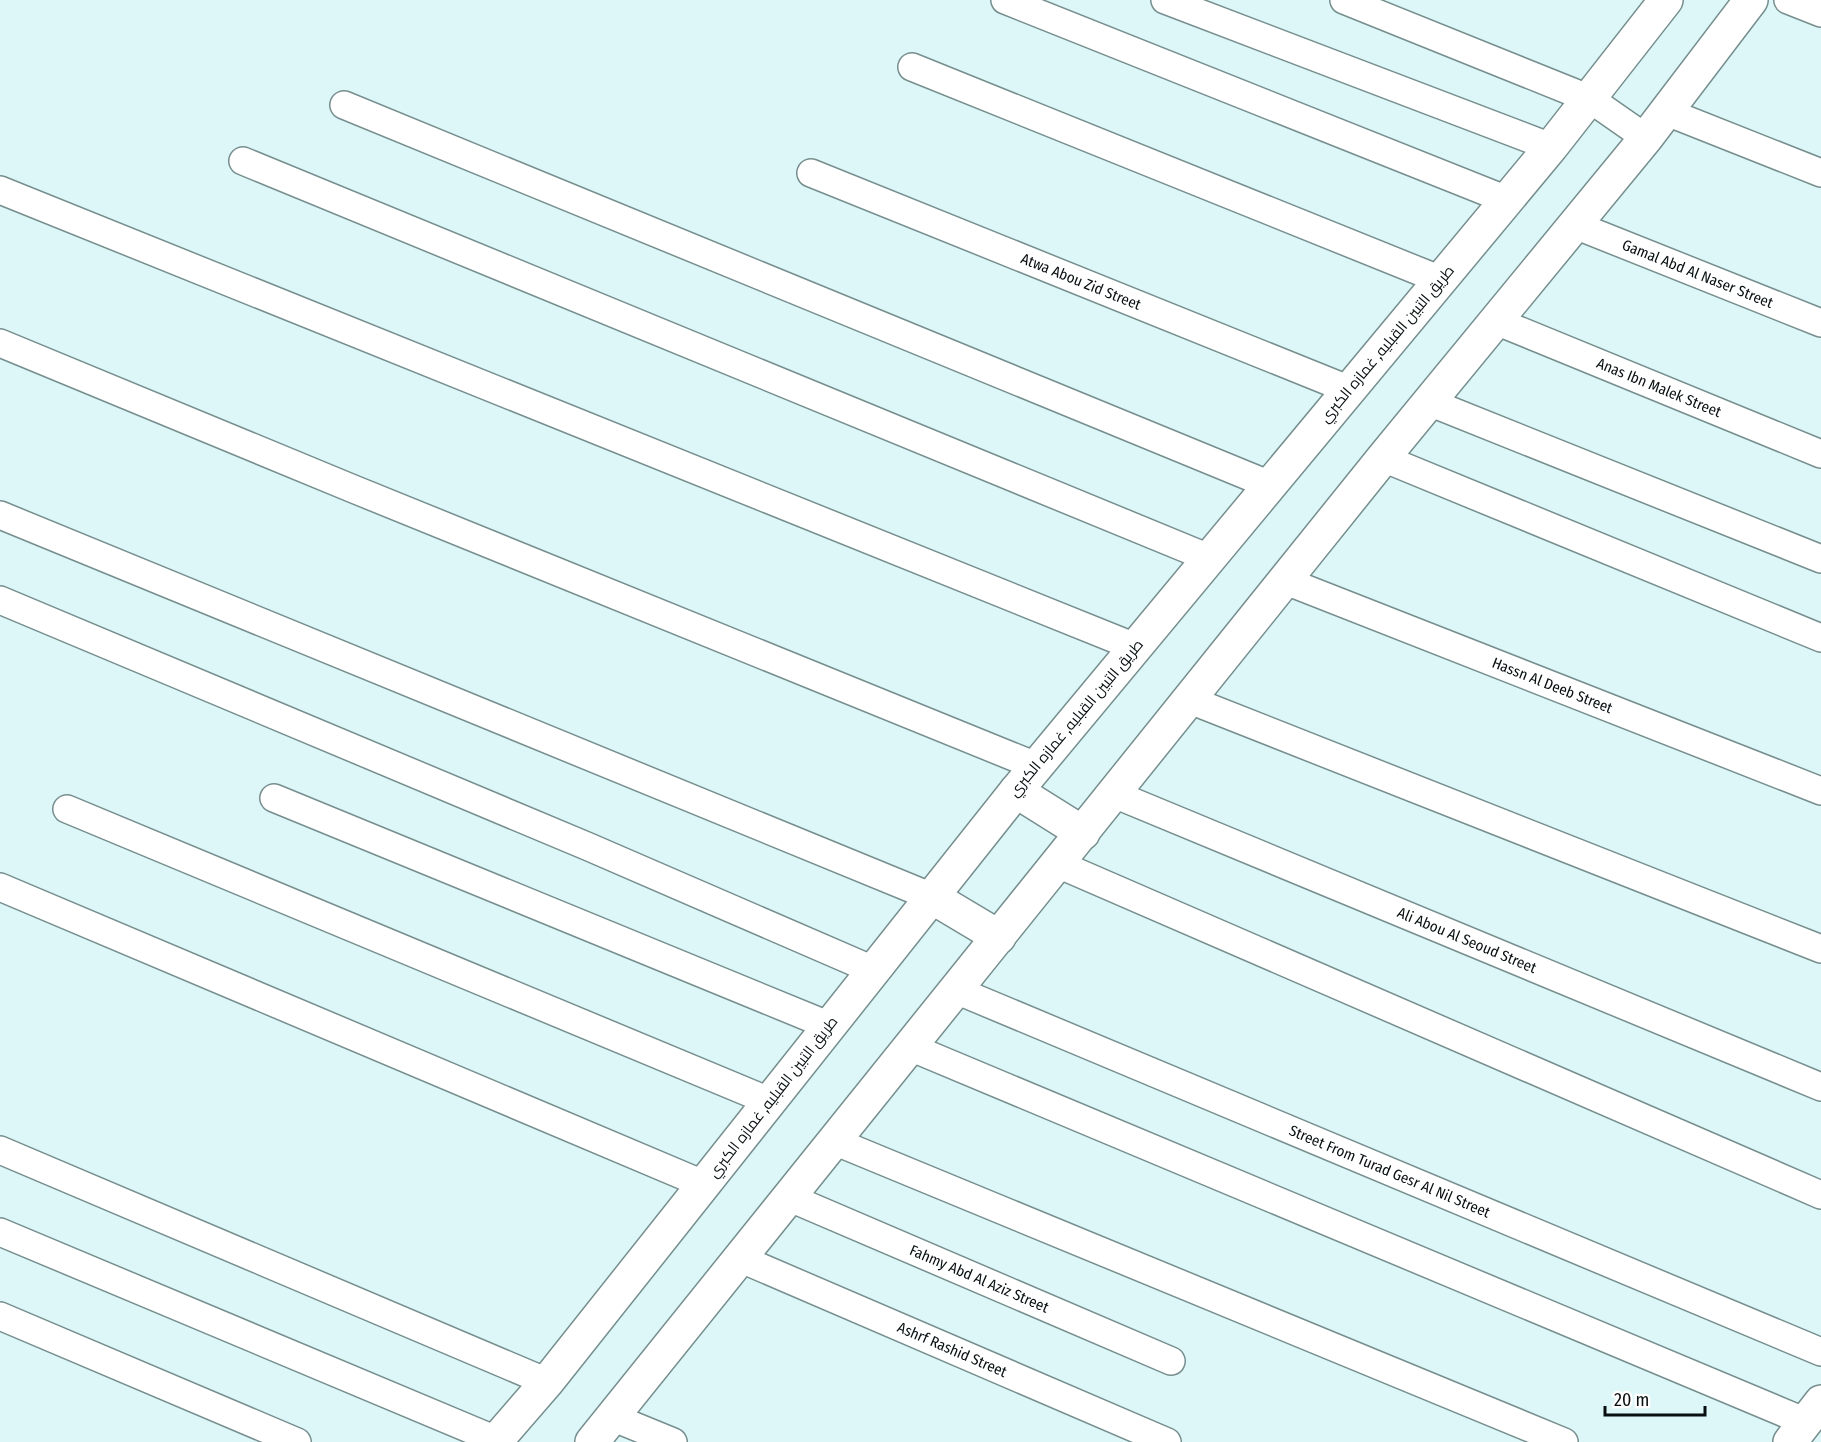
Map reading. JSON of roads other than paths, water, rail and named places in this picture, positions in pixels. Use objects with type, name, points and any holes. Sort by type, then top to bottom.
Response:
[{"type":"street","points":[[1005,0],[1507,200]]},
{"type":"street","points":[[1165,0],[1551,147]]},
{"type":"street","points":[[1344,0],[1590,99],[1646,138]]},
{"type":"street","name":"طريق التبين القبليه, غمازه الكبري","points":[[496,1441],[547,1382],[1036,766],[1551,147],[1666,0]]},
{"type":"street","points":[[673,1442],[602,1430],[1383,458],[1646,138],[1751,0]]},
{"type":"street","points":[[1788,0],[1821,13]]},
{"type":"street","points":[[912,67],[1441,280]]},
{"type":"street","points":[[344,105],[1270,485]]},
{"type":"street","points":[[1666,112],[1821,173]]},
{"type":"street","points":[[243,161],[1209,558]]},
{"type":"street","name":"Atwa Abou Zid Street","points":[[811,173],[1350,390]]},
{"type":"street","points":[[0,190],[1135,647]]},
{"type":"street","name":"Gamal Abd Al Naser Street","points":[[1575,225],[1821,322]]},
{"type":"street","name":"Anas Ibn Malek Street","points":[[1496,321],[1821,454]]},
{"type":"street","points":[[0,343],[1036,766]]},
{"type":"street","points":[[1429,402],[1821,559]]},
{"type":"street","points":[[1383,458],[1821,638]]},
{"type":"street","points":[[0,515],[932,897],[999,937]]},
{"type":"street","name":"Hassn Al Deeb Street","points":[[1286,580],[1821,791]]},
{"type":"street","points":[[0,600],[578,842],[873,970]]},
{"type":"street","points":[[1190,700],[1821,949]]},
{"type":"street","points":[[1016,791],[1083,833]]},
{"type":"street","name":"Ali Abou Al Seoud Street","points":[[1114,794],[1821,1087]]},
{"type":"street","points":[[274,798],[830,1026]]},
{"type":"street","points":[[67,809],[769,1101]]},
{"type":"street","points":[[1058,864],[1821,1195]]},
{"type":"street","points":[[0,887],[703,1184]]},
{"type":"street","name":"Street From Turad Gesr Al Nil Street","points":[[956,990],[1821,1352]]},
{"type":"street","points":[[910,1047],[1806,1422]]},
{"type":"street","points":[[834,1141],[1564,1442]]},
{"type":"street","points":[[0,1150],[547,1382]]},
{"type":"street","name":"Fahmy Abd Al Aziz Street","points":[[788,1197],[1171,1361]]},
{"type":"street","points":[[0,1232],[496,1441]]},
{"type":"street","name":"Ashrf Rashid Street","points":[[739,1258],[1167,1442]]},
{"type":"street","points":[[0,1316],[297,1442]]}]
